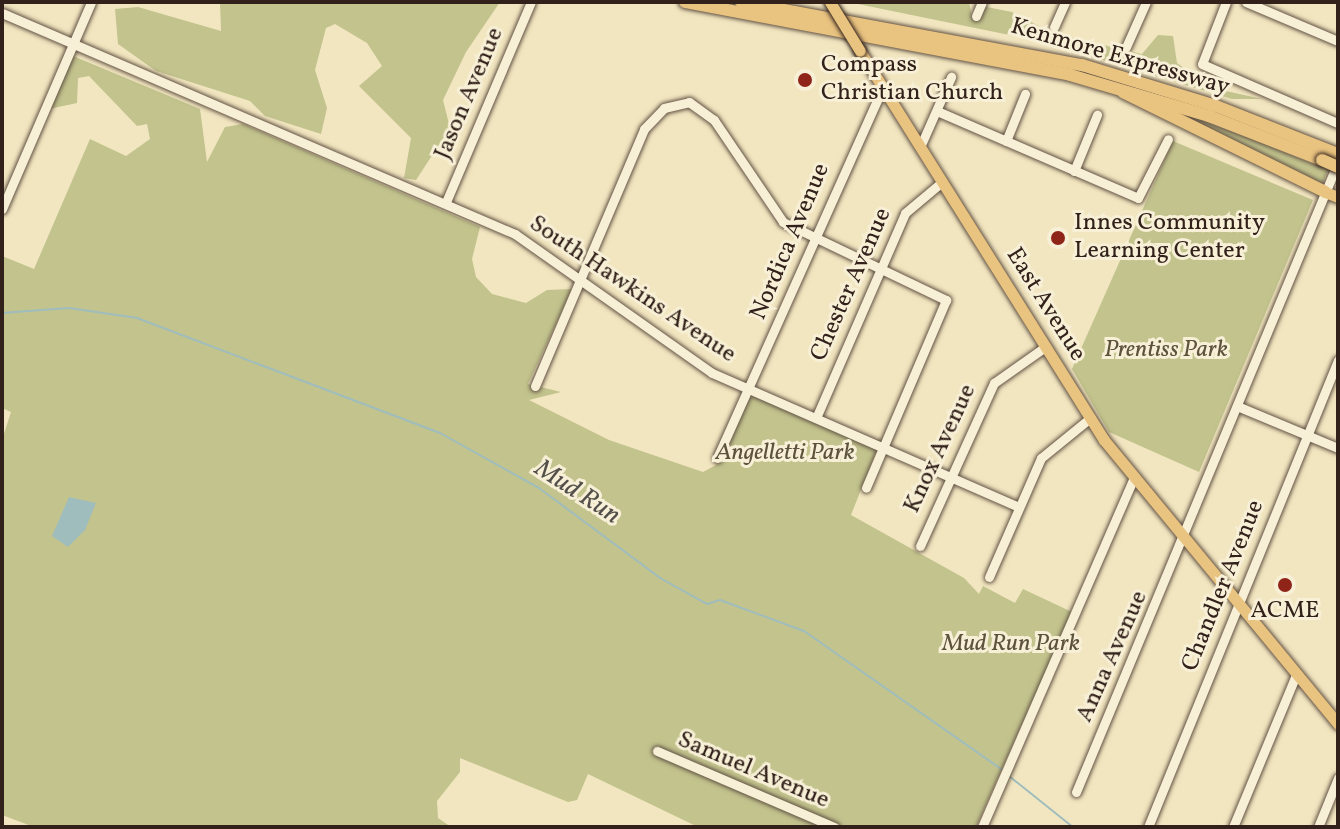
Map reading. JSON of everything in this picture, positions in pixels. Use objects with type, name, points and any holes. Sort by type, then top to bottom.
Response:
[{"type":"highway","name":"Kenmore Expressway","points":[[685,2],[1118,87],[1328,154]]},
{"type":"highway","name":"Kenmore Expressway","points":[[741,2],[1082,65],[1328,154],[1338,164]]},
{"type":"highway","points":[[1118,87],[1188,129],[1332,195]]},
{"type":"main road","name":"East Avenue","points":[[830,2],[1090,418],[1134,477],[1338,724]]},
{"type":"street","points":[[2,209],[91,2]]},
{"type":"street","name":"Jason Avenue","points":[[446,202],[531,2]]},
{"type":"street","points":[[976,16],[982,2]]},
{"type":"street","points":[[1054,27],[1065,2]]},
{"type":"street","points":[[1126,47],[1146,2]]},
{"type":"street","points":[[1226,2],[1202,60],[1338,123]]},
{"type":"street","points":[[1246,2],[1338,41]]},
{"type":"street","name":"South Hawkins Avenue","points":[[2,13],[446,202],[539,247],[689,359],[749,390],[1019,507]]},
{"type":"street","points":[[920,147],[951,77]]},
{"type":"street","name":"Nordica Avenue","points":[[717,458],[883,87]]},
{"type":"street","points":[[1006,141],[1025,94]]},
{"type":"street","points":[[535,386],[644,129],[681,101],[708,113],[779,219],[813,239],[926,290],[946,307],[866,488]]},
{"type":"street","points":[[937,111],[1136,197],[1145,193],[1168,139]]},
{"type":"street","points":[[1074,171],[1097,115]]},
{"type":"street","name":"Anna Avenue","points":[[1076,792],[1237,406],[1332,195],[1338,164]]},
{"type":"street","name":"Chester Avenue","points":[[816,418],[910,204],[942,182]]},
{"type":"street","name":"Knox Avenue","points":[[920,546],[997,378],[1045,347]]},
{"type":"street","name":"Chandler Avenue","points":[[1148,827],[1338,360]]},
{"type":"street","points":[[1237,406],[1338,448]]},
{"type":"street","points":[[989,577],[1019,507],[1052,443],[1090,418]]},
{"type":"street","points":[[982,827],[1134,477]]},
{"type":"street","points":[[1233,827],[1296,675]]},
{"type":"street","name":"Samuel Avenue","points":[[657,751],[834,827]]},
{"type":"street","points":[[1318,827],[1338,778]]},
{"type":"green space","points":[[220,2],[500,2],[466,52],[443,100],[450,128],[416,180],[404,178],[411,138],[359,86],[382,66],[367,43],[335,24],[326,28],[315,70],[327,108],[321,134],[265,116],[250,101],[156,71],[118,44],[115,9],[138,7],[221,31]]},
{"type":"green space","points":[[848,2],[969,2],[972,17],[987,7],[1012,12],[1052,33],[1142,54],[1158,35],[1173,36],[1177,63],[1192,74],[1217,89],[1262,99],[1232,99],[1043,42]]},
{"type":"green space","points":[[73,56],[200,109],[207,162],[225,127],[243,124],[480,227],[472,259],[476,277],[492,294],[526,303],[547,290],[572,289],[528,384],[561,392],[529,400],[609,440],[703,472],[716,465],[746,400],[755,396],[877,449],[851,515],[964,578],[979,594],[983,586],[1015,603],[1023,589],[1072,612],[976,827],[698,827],[588,774],[577,800],[568,802],[460,758],[460,772],[437,801],[438,818],[451,827],[34,827],[2,815],[2,440],[11,412],[2,408],[2,256],[34,269],[90,139],[126,156],[150,139],[147,124],[137,126],[89,76],[78,78],[77,103],[49,109]]},
{"type":"green space","points":[[1142,100],[1232,131],[1328,170],[1322,184]]},
{"type":"green space","name":"Prentiss Park","points":[[1173,141],[1313,200],[1199,472],[1109,432],[1072,369]]},
{"type":"water","points":[[69,497],[96,503],[85,530],[68,547],[52,536]]},
{"type":"waterway","name":"Mud Run","points":[[2,313],[69,308],[137,318],[440,433],[539,488],[660,578],[707,604],[720,600],[804,631],[1001,769]]},
{"type":"waterway","name":"Mud Run","points":[[1009,776],[1073,827]]},
{"type":"place","name":"Compass Christian Church","points":[[805,80]]},
{"type":"place","name":"Innes Community Learning Center","points":[[1058,238]]},
{"type":"place","name":"ACME","points":[[1285,585]]},
{"type":"park label","name":"Angelletti Park","points":[[785,454]]},
{"type":"park label","name":"Mud Run Park","points":[[1011,645]]}]
